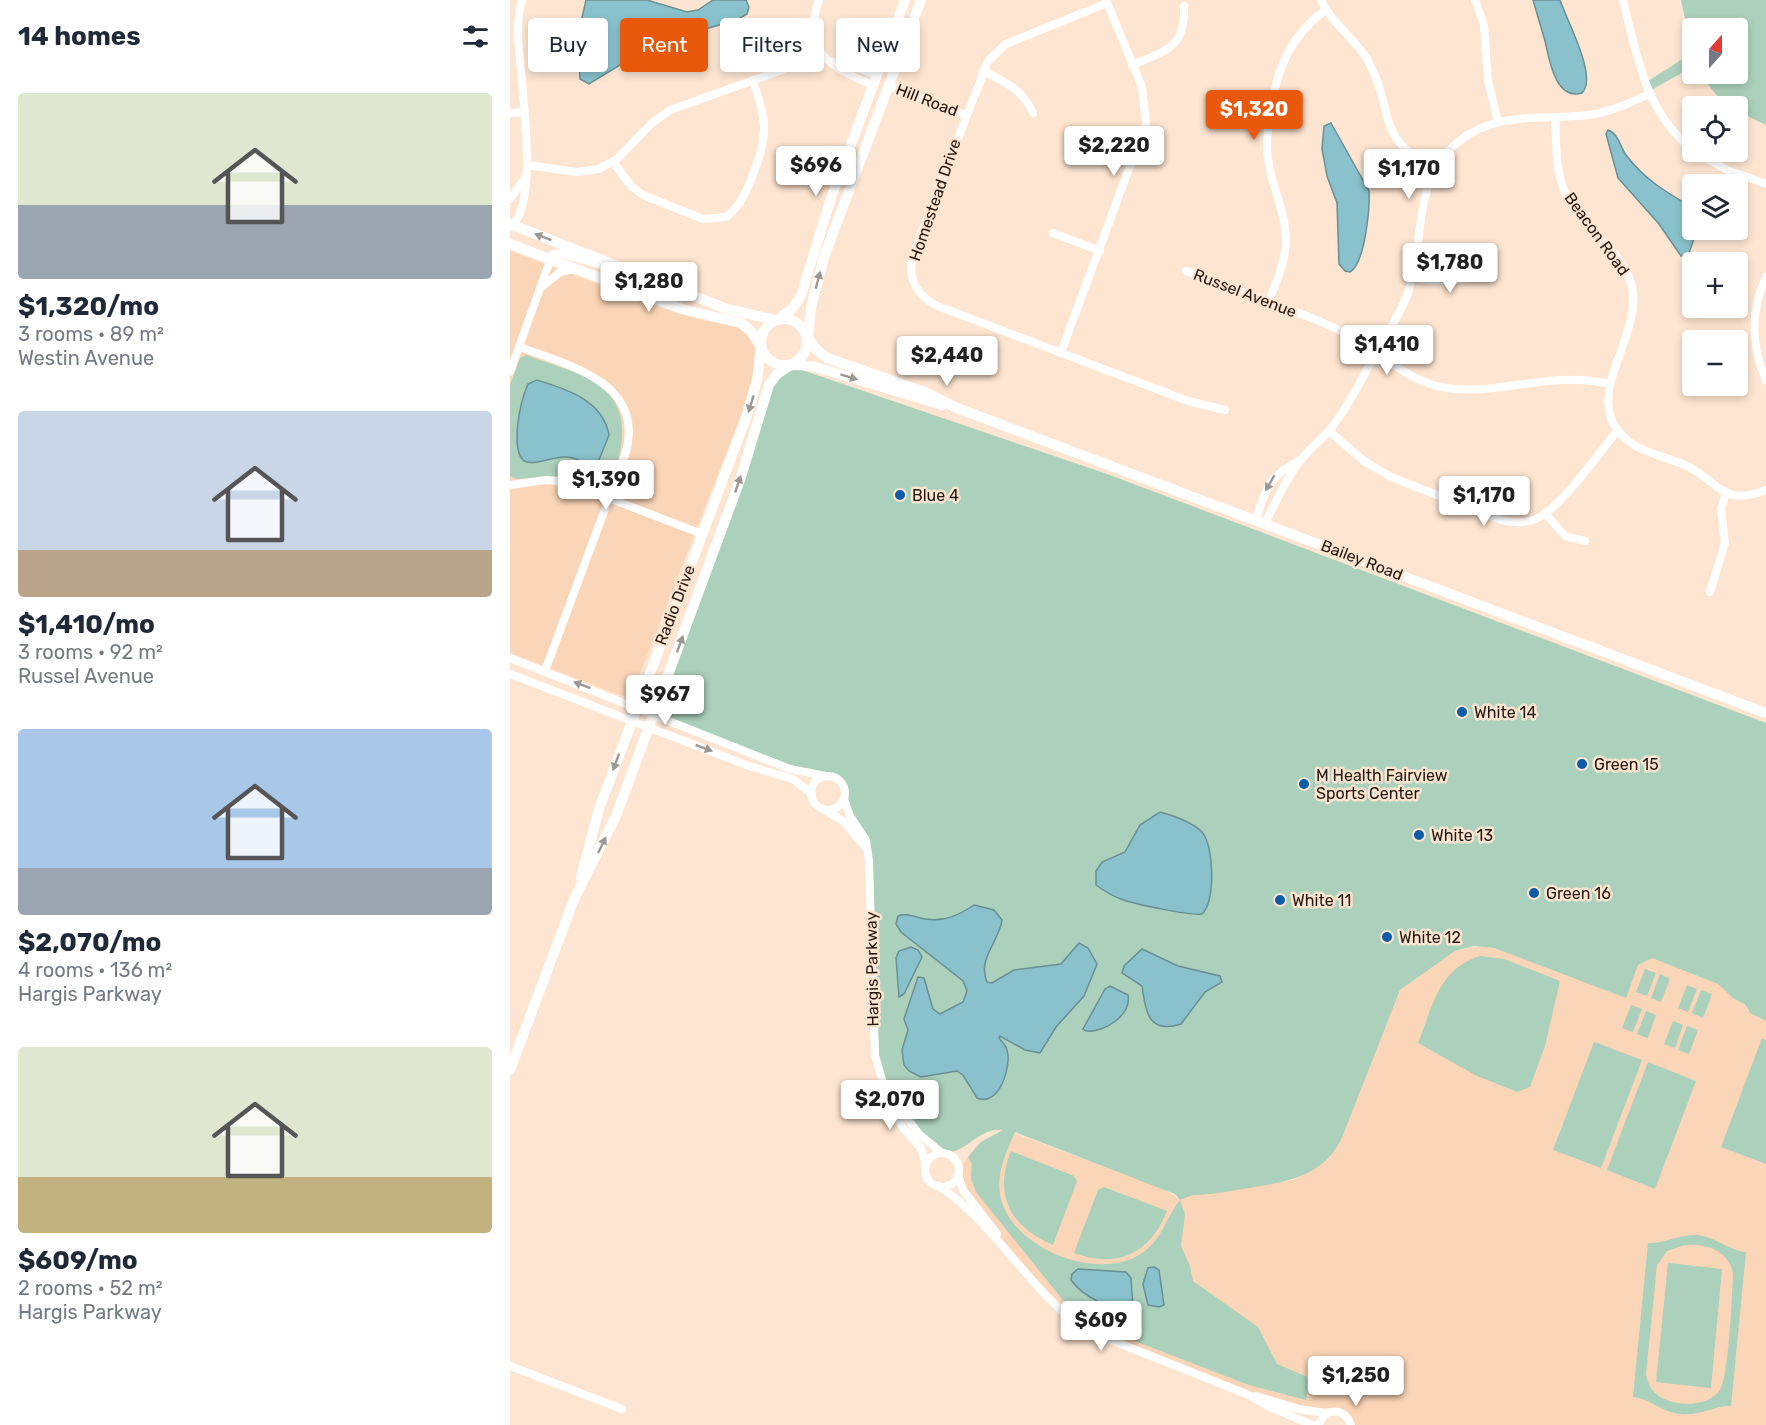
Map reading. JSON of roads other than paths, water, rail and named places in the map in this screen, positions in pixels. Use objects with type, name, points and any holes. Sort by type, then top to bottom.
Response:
[{"type":"main road","points":[[761,346],[764,332],[792,309],[801,296],[831,198],[905,0]]},
{"type":"main road","points":[[510,244],[682,309],[741,323],[751,332],[771,360],[792,364],[803,355],[808,338],[811,308],[824,257],[921,0]]},
{"type":"main road","points":[[511,225],[738,313],[795,324],[808,338]]},
{"type":"main road","name":"Bailey Road","points":[[808,338],[827,358],[925,392],[957,408],[1766,713]]},
{"type":"main road","name":"Radio Drive","points":[[510,1070],[575,897],[598,809],[750,406],[757,380],[761,346]]},
{"type":"main road","name":"Bailey Road","points":[[792,364],[816,367],[922,401],[957,408]]},
{"type":"main road","name":"Radio Drive","points":[[575,897],[616,816],[740,480],[769,385],[777,374],[792,364]]},
{"type":"street","points":[[511,225],[523,197],[528,165],[518,34],[522,0]]},
{"type":"street","points":[[814,18],[819,0]]},
{"type":"street","points":[[1321,0],[1325,10],[1366,58],[1381,91],[1387,119],[1396,139],[1409,154],[1435,169]]},
{"type":"street","points":[[1475,0],[1484,25],[1488,81],[1498,122]]},
{"type":"street","points":[[1623,0],[1649,94],[1665,122],[1682,138]]},
{"type":"street","points":[[1061,352],[1146,123],[1145,99],[1107,1]]},
{"type":"street","name":"Homestead Drive","points":[[1107,1],[1006,44],[996,51],[983,71],[965,115],[913,255],[912,280],[923,297],[935,305],[1188,400],[1225,410]]},
{"type":"street","points":[[1132,65],[1162,53],[1178,40],[1185,23],[1184,6]]},
{"type":"street","points":[[1268,303],[1282,268],[1286,240],[1283,215],[1267,156],[1268,132],[1276,81],[1283,58],[1296,38],[1325,10]]},
{"type":"street","name":"Hill Road","points":[[824,55],[838,71],[875,80]]},
{"type":"street","points":[[983,71],[1018,89],[1033,113]]},
{"type":"street","points":[[528,165],[580,172],[595,170],[613,162],[652,123],[670,110],[775,72]]},
{"type":"street","points":[[613,162],[632,187],[643,195],[703,219],[718,219],[731,213],[741,201],[762,143],[763,118],[753,80]]},
{"type":"street","name":"Hill Road","points":[[889,86],[965,115]]},
{"type":"street","points":[[1260,521],[1300,460],[1329,431],[1347,407],[1400,312],[1412,277],[1423,201],[1435,169],[1462,139],[1498,122],[1520,118],[1602,113],[1649,94]]},
{"type":"street","points":[[510,113],[524,112]]},
{"type":"street","name":"Beacon Road","points":[[1555,117],[1556,160],[1563,189],[1578,214],[1618,258],[1633,291],[1631,324],[1609,384],[1608,406],[1618,430]]},
{"type":"street","points":[[1713,162],[1766,184]]},
{"type":"street","points":[[510,200],[525,178]]},
{"type":"street","points":[[1053,232],[1100,251]]},
{"type":"street","points":[[510,372],[554,253],[630,272]]},
{"type":"street","points":[[542,287],[560,272],[577,270]]},
{"type":"street","name":"Russel Avenue","points":[[1186,271],[1339,330],[1414,377],[1447,388],[1472,388],[1571,378],[1609,384]]},
{"type":"street","points":[[1412,277],[1445,281],[1468,279],[1486,273]]},
{"type":"street","points":[[1766,277],[1753,321],[1755,350],[1766,380]]},
{"type":"street","points":[[520,347],[597,378],[610,388],[621,403],[627,421],[628,443],[595,540],[545,671]]},
{"type":"street","points":[[1329,431],[1364,461],[1391,477],[1501,519],[1528,521],[1545,513],[1560,499],[1618,430],[1634,444],[1691,467],[1726,493],[1751,496],[1766,490]]},
{"type":"street","points":[[1260,521],[1269,483],[1284,468],[1300,460]]},
{"type":"street","points":[[510,485],[557,480],[702,534]]},
{"type":"street","points":[[1710,592],[1725,543],[1721,509],[1726,493]]},
{"type":"street","points":[[1545,513],[1565,537],[1585,541]]},
{"type":"street","points":[[510,658],[790,769],[826,776],[841,782],[845,790],[844,799],[838,806],[825,809]]},
{"type":"street","points":[[510,674],[793,779],[812,794],[816,804],[843,821],[866,848]]},
{"type":"street","points":[[812,794],[814,784],[826,776]]},
{"type":"street","name":"Hargis Parkway","points":[[844,799],[850,816],[866,840],[870,869],[875,1055],[884,1089],[895,1115],[921,1148],[926,1166]]},
{"type":"street","name":"Hargis Parkway","points":[[884,1089],[919,1134],[942,1153]]},
{"type":"street","points":[[1000,1240],[992,1225],[963,1190],[956,1159],[942,1153],[932,1156],[926,1166],[930,1181],[957,1198],[1000,1240],[1064,1316],[1086,1330],[1250,1395],[1326,1413],[1341,1412],[1352,1424]]},
{"type":"street","points":[[939,1186],[948,1185],[958,1175]]},
{"type":"street","points":[[510,1366],[622,1409]]},
{"type":"street","points":[[1250,1395],[1268,1406],[1312,1425]]},
{"type":"street","points":[[1318,1425],[1326,1413]]},
{"type":"water","points":[[586,0],[647,0],[687,12],[698,10],[713,0],[746,0],[749,7],[747,14],[740,18],[720,18],[720,25],[708,28],[708,18],[620,18],[620,65],[589,84],[580,79],[580,72],[608,72],[608,18],[582,18]]},
{"type":"water","points":[[1533,0],[1560,0],[1584,62],[1586,85],[1582,93],[1573,94],[1565,91],[1559,85],[1551,67]]},
{"type":"water","points":[[1331,123],[1369,191],[1369,209],[1363,247],[1355,267],[1350,272],[1345,271],[1339,264],[1337,203],[1327,176],[1322,149],[1324,126]]},
{"type":"water","points":[[1608,130],[1615,134],[1626,155],[1640,171],[1682,201],[1682,240],[1694,240],[1689,252],[1682,252],[1681,256],[1659,224],[1618,178],[1606,134]]},
{"type":"water","points":[[537,380],[571,392],[582,398],[599,413],[609,435],[597,465],[566,457],[533,462],[524,461],[518,446],[518,425],[528,384]]},
{"type":"water","points":[[1160,812],[1194,825],[1206,839],[1212,873],[1210,898],[1202,914],[1128,901],[1111,895],[1096,885],[1096,871],[1102,862],[1125,852],[1140,825]]},
{"type":"water","points":[[974,905],[994,910],[1002,920],[985,966],[987,982],[992,983],[1014,970],[1061,964],[1079,943],[1088,948],[1097,964],[1084,996],[1056,1027],[1040,1053],[1025,1050],[1000,1036],[1008,1057],[1006,1075],[992,1097],[985,1099],[977,1098],[963,1075],[957,1071],[921,1077],[909,1071],[904,1065],[902,1050],[908,1030],[904,1019],[918,977],[924,978],[933,1009],[940,1014],[963,1002],[967,991],[963,981],[901,932],[896,924],[898,916],[946,919]]},
{"type":"water","points":[[911,947],[918,950],[922,957],[904,994],[899,997],[896,958],[899,951]]},
{"type":"water","points":[[1142,949],[1178,966],[1220,976],[1222,982],[1205,992],[1181,1024],[1170,1027],[1161,1026],[1150,1018],[1142,986],[1122,973],[1124,966]]},
{"type":"water","points":[[1110,986],[1128,995],[1126,1009],[1108,1026],[1086,1031],[1083,1029],[1105,989]]},
{"type":"water","points":[[1154,1267],[1159,1270],[1164,1305],[1159,1307],[1148,1305],[1143,1284],[1148,1268]]},
{"type":"water","points":[[1078,1269],[1126,1272],[1131,1278],[1133,1309],[1117,1309],[1108,1306],[1082,1292],[1071,1280],[1072,1274]]},
{"type":"place","name":"Blue 4","points":[[900,495]]},
{"type":"place","name":"White 14","points":[[1462,712]]},
{"type":"place","name":"Green 15","points":[[1582,764]]},
{"type":"place","name":"M Health Fairview Sports Center","points":[[1304,784]]},
{"type":"place","name":"White 13","points":[[1419,835]]},
{"type":"place","name":"Green 16","points":[[1534,893]]},
{"type":"place","name":"White 11","points":[[1280,900]]},
{"type":"place","name":"White 12","points":[[1387,937]]}]
